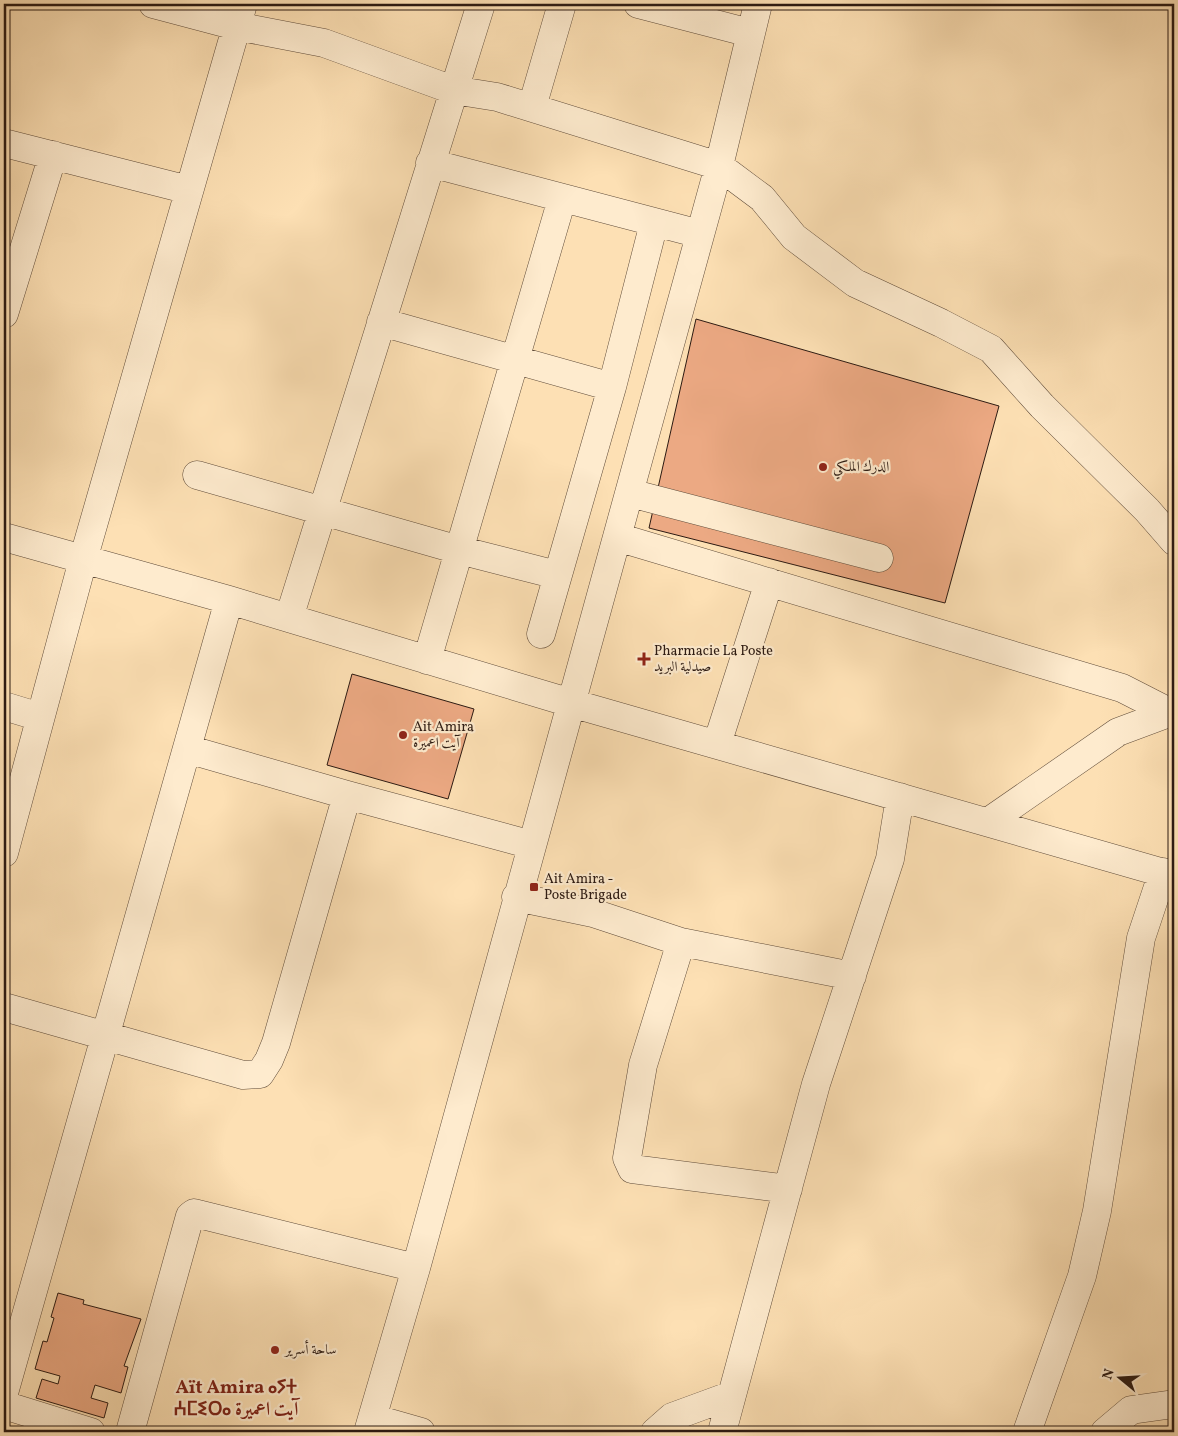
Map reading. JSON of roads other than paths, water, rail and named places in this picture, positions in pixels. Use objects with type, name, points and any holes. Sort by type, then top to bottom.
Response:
[{"type":"street","points":[[153,4],[240,15],[453,90],[497,96],[719,166],[762,198],[794,237],[855,283],[990,349],[1042,406],[1147,510],[1174,541]]},
{"type":"street","points":[[289,618],[481,4]]},
{"type":"street","points":[[532,107],[562,4]]},
{"type":"street","points":[[638,4],[750,33]]},
{"type":"street","points":[[421,1432],[370,1425],[416,1268],[516,897],[630,493],[719,166],[758,4]]},
{"type":"street","points":[[4,852],[83,560],[240,15]]},
{"type":"street","points":[[4,142],[189,190]]},
{"type":"street","points":[[4,314],[53,155]]},
{"type":"street","points":[[430,163],[700,234]]},
{"type":"street","points":[[427,660],[562,199]]},
{"type":"street","points":[[541,634],[612,387],[654,222]]},
{"type":"street","points":[[381,322],[514,361],[612,387]]},
{"type":"street","points":[[197,476],[323,510],[459,550],[558,575]]},
{"type":"street","points":[[630,493],[879,558]]},
{"type":"street","points":[[4,537],[229,600],[571,703],[1168,874],[1141,938],[1096,1211],[1082,1276],[1027,1432]]},
{"type":"street","points":[[617,537],[1122,688],[1172,712]]},
{"type":"street","points":[[717,744],[769,582]]},
{"type":"street","points":[[4,1393],[9,1353],[105,1036],[229,600]]},
{"type":"street","points":[[4,706],[40,717]]},
{"type":"street","points":[[988,822],[1118,732],[1172,712]]},
{"type":"street","points":[[187,749],[532,845]]},
{"type":"street","points":[[4,1007],[243,1075],[260,1074],[269,1060],[276,1042],[347,795]]},
{"type":"street","points":[[722,1432],[816,1084],[890,859],[900,797]]},
{"type":"street","points":[[516,897],[593,913],[681,942],[852,976]]},
{"type":"street","points":[[681,942],[643,1065],[627,1158],[632,1169],[644,1172],[701,1177],[788,1189]]},
{"type":"street","points":[[130,1432],[190,1216],[194,1213],[416,1268]]},
{"type":"street","points":[[655,1432],[672,1417],[732,1395]]},
{"type":"street","points":[[1105,1432],[1131,1410],[1174,1404]]},
{"type":"street","points":[[4,1405],[91,1432]]},
{"type":"place","name":"الدرك الملكي","points":[[823,467]]},
{"type":"place","name":"Pharmacie La Poste صيدلية البريد","points":[[644,659]]},
{"type":"place","name":"Ait Amira آيت اعميرة","points":[[403,735]]},
{"type":"place","name":"Ait Amira - Poste Brigade","points":[[534,887]]},
{"type":"place","name":"ساحة أسرير","points":[[275,1350]]},
{"type":"district","name":"Aït Amira ⴰⵢⵜ ⵄⵎⵉⵔⴰ آيت اعميرة","points":[[236,1399]]}]
